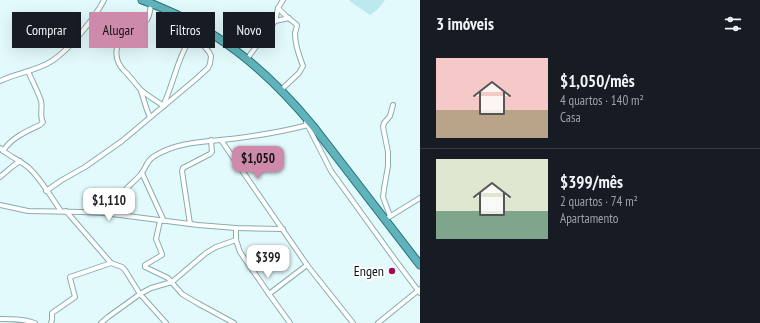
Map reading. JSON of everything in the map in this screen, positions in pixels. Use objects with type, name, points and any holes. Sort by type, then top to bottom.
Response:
[{"type":"highway","points":[[142,0],[171,12]]},
{"type":"highway","points":[[215,35],[258,68],[302,113],[388,218],[420,265]]},
{"type":"street","points":[[0,81],[52,61],[81,34],[104,0]]},
{"type":"street","points":[[283,0],[278,8],[275,21],[288,18]]},
{"type":"street","points":[[151,3],[148,20],[144,24],[123,36],[118,42],[116,52],[117,59],[121,67],[141,90],[163,106]]},
{"type":"street","points":[[278,8],[297,25],[295,32],[296,47],[303,66],[281,90]]},
{"type":"street","points":[[163,106],[185,48]]},
{"type":"street","points":[[46,191],[105,154],[203,73],[210,64],[211,56],[206,48]]},
{"type":"street","points":[[247,59],[255,48]]},
{"type":"street","points":[[28,71],[40,98],[42,110],[41,118],[43,122],[12,140],[1,149],[20,161],[33,172],[46,191],[63,211],[111,263],[122,267],[125,270],[140,294],[166,323]]},
{"type":"street","points":[[141,90],[150,117]]},
{"type":"street","points":[[393,105],[390,116],[384,123],[383,127],[388,152],[388,166],[384,189],[388,218],[420,198]]},
{"type":"street","points":[[302,113],[331,171],[419,291],[378,323]]},
{"type":"street","points":[[126,189],[142,173],[152,158],[172,148],[211,140],[278,132],[308,126]]},
{"type":"street","points":[[190,224],[182,171],[184,168],[212,152],[211,140]]},
{"type":"street","points":[[221,140],[307,265],[353,323]]},
{"type":"street","points":[[0,177],[20,161]]},
{"type":"street","points":[[142,173],[162,221],[156,239],[162,255],[145,265],[145,268],[168,278],[182,294],[234,323]]},
{"type":"street","points":[[0,204],[28,211],[104,213],[190,224],[236,228],[282,229]]},
{"type":"street","points":[[236,228],[236,240],[246,263],[290,323]]},
{"type":"street","points":[[101,323],[140,294],[151,288],[172,282],[206,252],[236,240]]},
{"type":"street","points":[[50,323],[52,320],[52,313],[75,297],[70,277],[111,263]]},
{"type":"street","points":[[269,294],[307,265]]},
{"type":"street","points":[[0,319],[26,320],[35,323]]},
{"type":"shaded area","points":[[349,0],[385,0],[378,9],[370,15]]},
{"type":"place","name":"Engen","points":[[392,271]]}]
